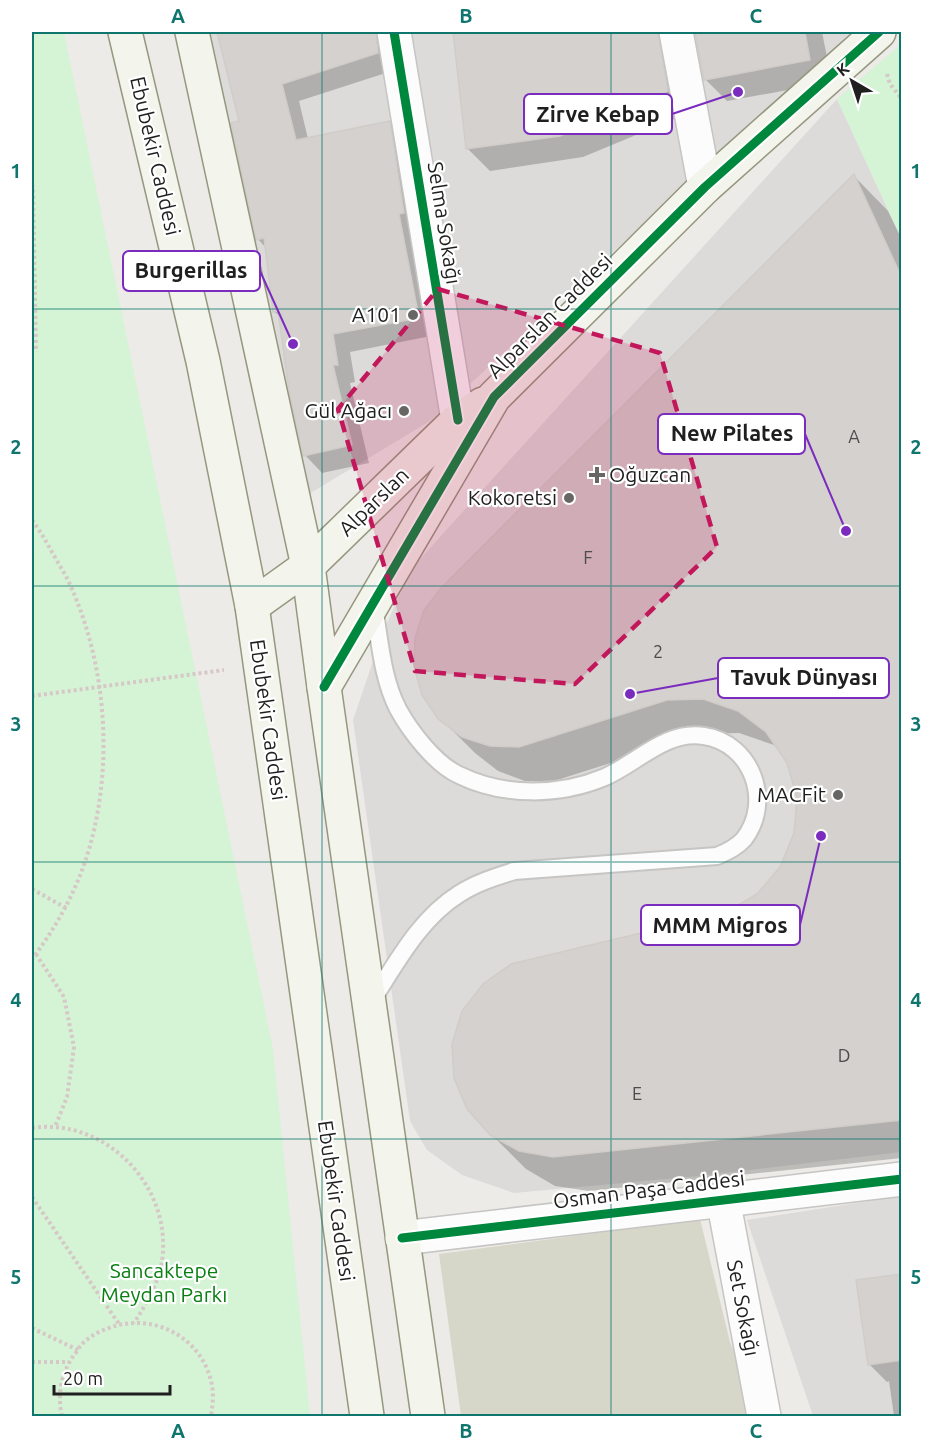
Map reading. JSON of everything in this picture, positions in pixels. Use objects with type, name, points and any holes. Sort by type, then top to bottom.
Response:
[{"type":"main road","name":"Ebubekir Caddesi","points":[[125,32],[203,361],[252,606],[367,1416]]},
{"type":"main road","points":[[192,32],[308,566],[428,1416]]},
{"type":"main road","name":"Alparslan Caddesi","points":[[324,687],[494,397],[705,188],[879,32]]},
{"type":"main road","name":"Alparslan","points":[[252,606],[308,566],[458,420],[494,397]]},
{"type":"street","name":"Selma Sokağı","points":[[394,32],[458,420]]},
{"type":"street","points":[[676,32],[705,188]]},
{"type":"street","name":"Osman Paşa Caddesi","points":[[402,1238],[902,1179]]},
{"type":"street","name":"Set Sokağı","points":[[723,1199],[764,1416]]},
{"type":"lane","points":[[369,1005],[425,923],[458,894],[485,880],[514,871],[717,856],[731,850],[743,840],[752,827],[757,811],[758,794],[754,778],[746,763],[735,750],[721,741],[705,736],[672,739],[607,776],[583,785],[558,790],[507,789],[481,784],[457,775],[433,756],[413,733],[398,708],[387,681],[373,604]]},
{"type":"path","points":[[32,184],[36,352]]},
{"type":"path","points":[[32,520],[71,586],[92,644],[100,687],[104,756],[98,809],[86,860],[66,908],[32,959]]},
{"type":"path","points":[[32,696],[261,665]]},
{"type":"path","points":[[32,889],[66,908]]},
{"type":"path","points":[[36,953],[64,997],[74,1047],[68,1096],[55,1127]]},
{"type":"path","points":[[32,1128],[55,1127],[84,1133],[105,1143],[124,1156],[139,1173],[151,1193],[159,1214],[163,1237],[162,1260],[157,1282],[134,1323]]},
{"type":"path","points":[[32,1197],[119,1324]]},
{"type":"path","points":[[62,1416],[59,1405],[61,1383],[69,1362],[81,1345],[99,1332],[119,1324],[142,1322],[164,1327],[183,1338],[198,1353],[209,1372],[213,1394],[212,1416]]},
{"type":"path","points":[[32,1328],[78,1350]]},
{"type":"path","points":[[32,1362],[69,1362]]},
{"type":"highlighted area","points":[[438,289],[660,353],[717,547],[575,684],[415,671],[338,409]]},
{"type":"shaded area","points":[[207,32],[851,32],[430,421],[304,497]]},
{"type":"shaded area","points":[[837,99],[901,238],[901,1152],[698,1176],[514,1193],[462,1175],[427,1150],[410,1121],[353,720],[383,632],[411,569]]},
{"type":"shaded area","points":[[901,1196],[901,1416],[813,1416],[747,1220]]},
{"type":"shaded area","points":[[700,1219],[730,1342],[760,1416],[461,1416],[439,1254]]},
{"type":"green space","name":"Sancaktepe Meydan Parkı","points":[[32,32],[64,32],[273,1049],[310,1416],[32,1416]]},
{"type":"green space","points":[[901,44],[901,238],[837,99]]},
{"type":"building","points":[[217,32],[376,32],[378,53],[282,84],[296,140],[390,121],[404,213],[399,214],[419,318],[333,334],[338,365],[333,365],[352,445],[303,456],[289,391],[278,311],[273,312],[264,238],[256,240],[231,123],[239,121]]},
{"type":"building","points":[[453,32],[658,32],[668,91],[560,136],[466,149]]},
{"type":"building","points":[[695,32],[805,32],[810,60],[704,80]]},
{"type":"building","points":[[854,174],[902,278],[902,1120],[553,1157],[519,1151],[490,1135],[467,1109],[454,1078],[452,1044],[462,1011],[483,984],[511,964],[725,913],[757,894],[780,867],[794,833],[797,798],[787,763],[766,732],[738,711],[703,699],[667,700],[519,747],[490,746],[462,737],[438,719],[422,695],[414,667],[415,638],[424,610],[442,587]]},
{"type":"building","points":[[902,1274],[902,1360],[868,1365],[856,1280]]},
{"type":"cycle path","points":[[394,32],[458,420]]},
{"type":"cycle path","points":[[324,687],[494,397],[705,187],[879,32]]},
{"type":"cycle path","points":[[402,1238],[902,1179]]},
{"type":"place","name":"Zirve Kebap","points":[[738,92]]},
{"type":"place","name":"A101","points":[[413,315]]},
{"type":"place","name":"Burgerillas","points":[[293,344]]},
{"type":"place","name":"Gül Ağacı","points":[[404,411]]},
{"type":"place","name":"Oğuzcan","points":[[597,475]]},
{"type":"place","name":"Kokoretsi","points":[[569,498]]},
{"type":"place","name":"New Pilates","points":[[846,531]]},
{"type":"place","name":"Tavuk Dünyası","points":[[630,694]]},
{"type":"place","name":"MACFit","points":[[838,795]]},
{"type":"place","name":"MMM Migros","points":[[821,836]]}]
